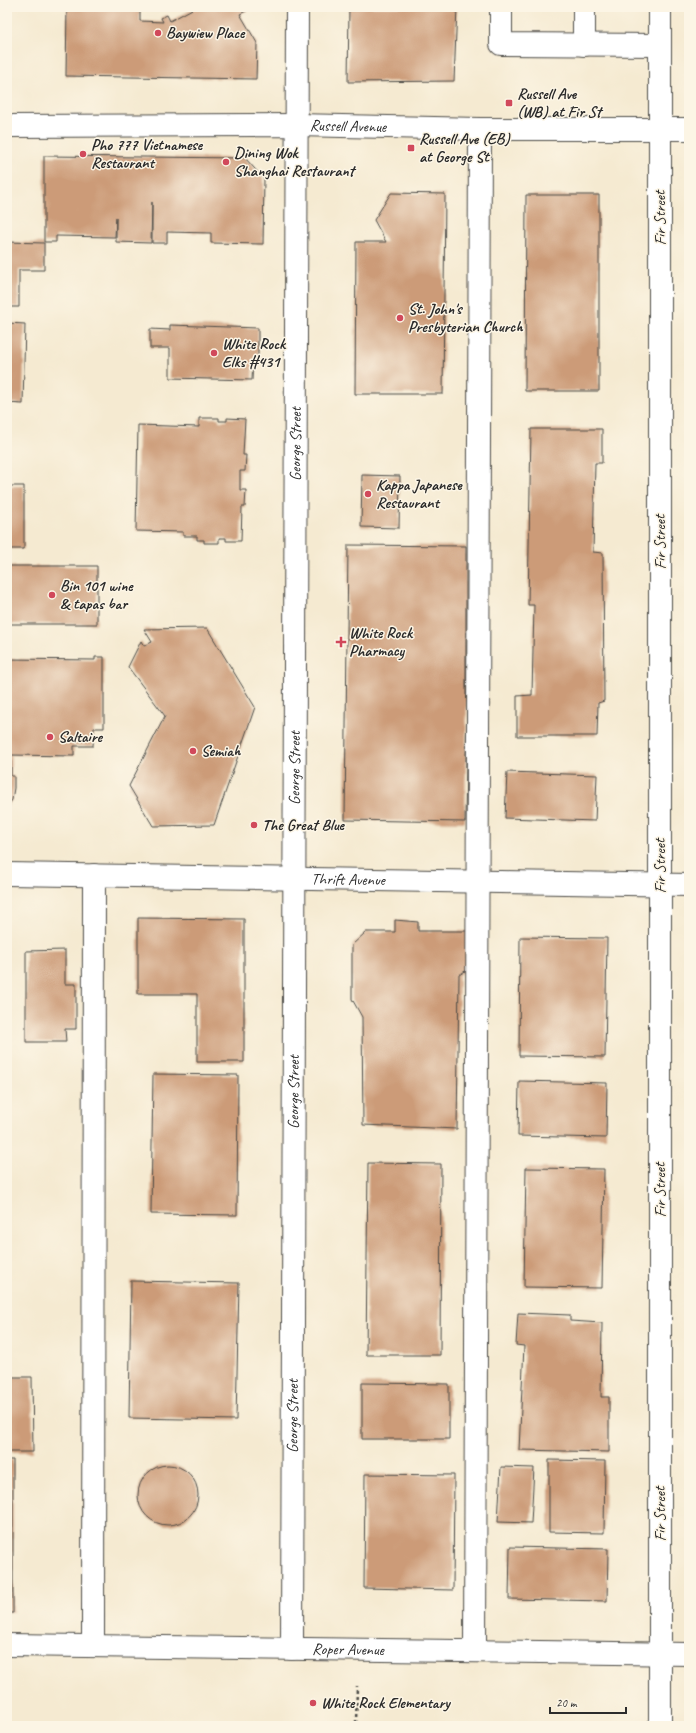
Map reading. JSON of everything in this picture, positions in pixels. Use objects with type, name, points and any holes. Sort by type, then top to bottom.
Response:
[{"type":"street","name":"George Street","points":[[292,1649],[297,7]]},
{"type":"street","points":[[501,7],[501,44],[660,45]]},
{"type":"street","points":[[584,7],[584,45]]},
{"type":"street","name":"Fir Street","points":[[660,7],[660,1726]]},
{"type":"street","name":"Russell Avenue","points":[[7,126],[296,125],[480,129],[689,130]]},
{"type":"street","points":[[475,1651],[480,129]]},
{"type":"street","name":"Thrift Avenue","points":[[7,874],[689,885]]},
{"type":"street","points":[[93,1646],[94,876]]},
{"type":"street","name":"Roper Avenue","points":[[7,1645],[689,1654]]},
{"type":"path","points":[[356,1723],[357,1686]]},
{"type":"building","name":"Baywiew Place","points":[[67,7],[140,7],[140,21],[163,22],[161,18],[167,15],[170,21],[196,7],[247,7],[248,10],[240,14],[257,43],[256,79],[66,76]]},
{"type":"building","points":[[349,7],[457,7],[454,81],[348,82]]},
{"type":"building","points":[[44,156],[245,158],[264,179],[263,244],[211,243],[211,233],[167,232],[167,243],[152,243],[152,202],[151,243],[116,242],[116,217],[115,237],[56,236],[56,242],[44,242]]},
{"type":"building","name":"St. John's Presbyterian Church","points":[[391,193],[445,194],[443,394],[355,394],[356,242],[386,242],[374,220]]},
{"type":"building","points":[[526,195],[599,195],[599,391],[525,391]]},
{"type":"building","points":[[7,242],[44,243],[44,270],[19,270],[19,307],[7,307]]},
{"type":"building","points":[[7,323],[25,324],[23,404],[7,403]]},
{"type":"building","name":"White Rock Elks #431","points":[[170,325],[258,328],[258,359],[253,359],[252,380],[170,378],[170,348],[150,348],[150,329],[170,330]]},
{"type":"building","points":[[199,418],[219,418],[219,421],[227,421],[227,418],[245,419],[243,455],[246,455],[245,471],[240,471],[240,490],[246,490],[245,507],[242,507],[241,541],[226,541],[226,538],[219,538],[219,543],[204,543],[204,540],[197,540],[197,536],[183,536],[183,532],[136,531],[138,425],[199,427]]},
{"type":"building","points":[[531,429],[602,429],[602,463],[595,463],[593,552],[603,553],[604,701],[598,703],[597,736],[517,736],[517,696],[532,695],[534,605],[528,605]]},
{"type":"building","points":[[362,475],[400,476],[399,528],[361,527]]},
{"type":"building","points":[[7,486],[24,486],[24,549],[8,549]]},
{"type":"building","points":[[348,545],[466,546],[467,695],[465,822],[345,820]]},
{"type":"building","name":"Bin 101 wine & tapas bar","points":[[7,566],[97,566],[97,624],[7,624]]},
{"type":"building","name":"Semiah","points":[[207,628],[255,707],[214,825],[153,826],[129,786],[165,716],[128,667],[141,641],[144,646],[152,642],[144,629]]},
{"type":"building","name":"Saltaire","points":[[95,657],[104,657],[104,728],[94,728],[93,746],[74,746],[74,756],[11,755],[11,776],[14,776],[14,788],[12,800],[7,807],[7,659],[95,660]]},
{"type":"building","points":[[507,772],[597,775],[595,821],[505,818]]},
{"type":"building","points":[[138,918],[244,919],[244,1062],[197,1062],[197,994],[138,994]]},
{"type":"building","points":[[395,920],[418,922],[418,931],[468,931],[470,968],[459,975],[457,1129],[363,1125],[362,1017],[352,999],[352,945],[366,932],[395,932]]},
{"type":"building","points":[[520,937],[607,938],[605,1057],[519,1056]]},
{"type":"building","points":[[65,950],[65,984],[76,984],[76,1029],[65,1029],[66,1042],[26,1042],[26,951]]},
{"type":"building","points":[[153,1074],[238,1075],[237,1215],[151,1214]]},
{"type":"building","points":[[519,1081],[607,1083],[606,1138],[518,1136]]},
{"type":"building","points":[[368,1163],[441,1164],[440,1355],[366,1355]]},
{"type":"building","points":[[526,1168],[604,1169],[602,1288],[524,1287]]},
{"type":"building","points":[[131,1281],[239,1283],[236,1420],[129,1418]]},
{"type":"building","points":[[518,1313],[570,1315],[570,1321],[602,1323],[601,1397],[609,1397],[609,1452],[519,1450],[524,1346],[516,1345]]},
{"type":"building","points":[[7,1377],[32,1377],[33,1452],[7,1452]]},
{"type":"building","points":[[362,1383],[449,1384],[449,1439],[362,1439]]},
{"type":"building","points":[[7,1460],[13,1460],[13,1613],[7,1613]]},
{"type":"building","points":[[549,1460],[605,1461],[604,1533],[549,1532]]},
{"type":"building","points":[[168,1465],[185,1470],[193,1478],[198,1495],[193,1512],[185,1520],[168,1525],[151,1520],[143,1512],[138,1495],[143,1478],[151,1470]]},
{"type":"building","points":[[501,1467],[534,1468],[531,1523],[498,1522]]},
{"type":"building","points":[[365,1474],[454,1475],[453,1590],[364,1588]]},
{"type":"building","points":[[510,1547],[608,1549],[607,1601],[509,1599]]},
{"type":"place","name":"Baywiew Place","points":[[158,33]]},
{"type":"place","name":"Russell Ave (WB) at Fir St","points":[[509,103]]},
{"type":"place","name":"Russell Ave (EB) at George St","points":[[411,148]]},
{"type":"place","name":"Pho 777 Vietnamese Restaurant","points":[[83,154]]},
{"type":"place","name":"Dining Wok Shanghai Restaurant","points":[[226,162]]},
{"type":"place","name":"St. John's Presbyterian Church","points":[[400,318]]},
{"type":"place","name":"White Rock Elks #431","points":[[214,353]]},
{"type":"place","name":"Kappa Japanese Restaurant","points":[[368,494]]},
{"type":"place","name":"Bin 101 wine & tapas bar","points":[[52,595]]},
{"type":"place","name":"White Rock Pharmacy","points":[[341,642]]},
{"type":"place","name":"Saltaire","points":[[50,737]]},
{"type":"place","name":"Semiah","points":[[193,751]]},
{"type":"place","name":"The Great Blue","points":[[254,825]]},
{"type":"place","name":"White Rock Elementary","points":[[313,1703]]}]
